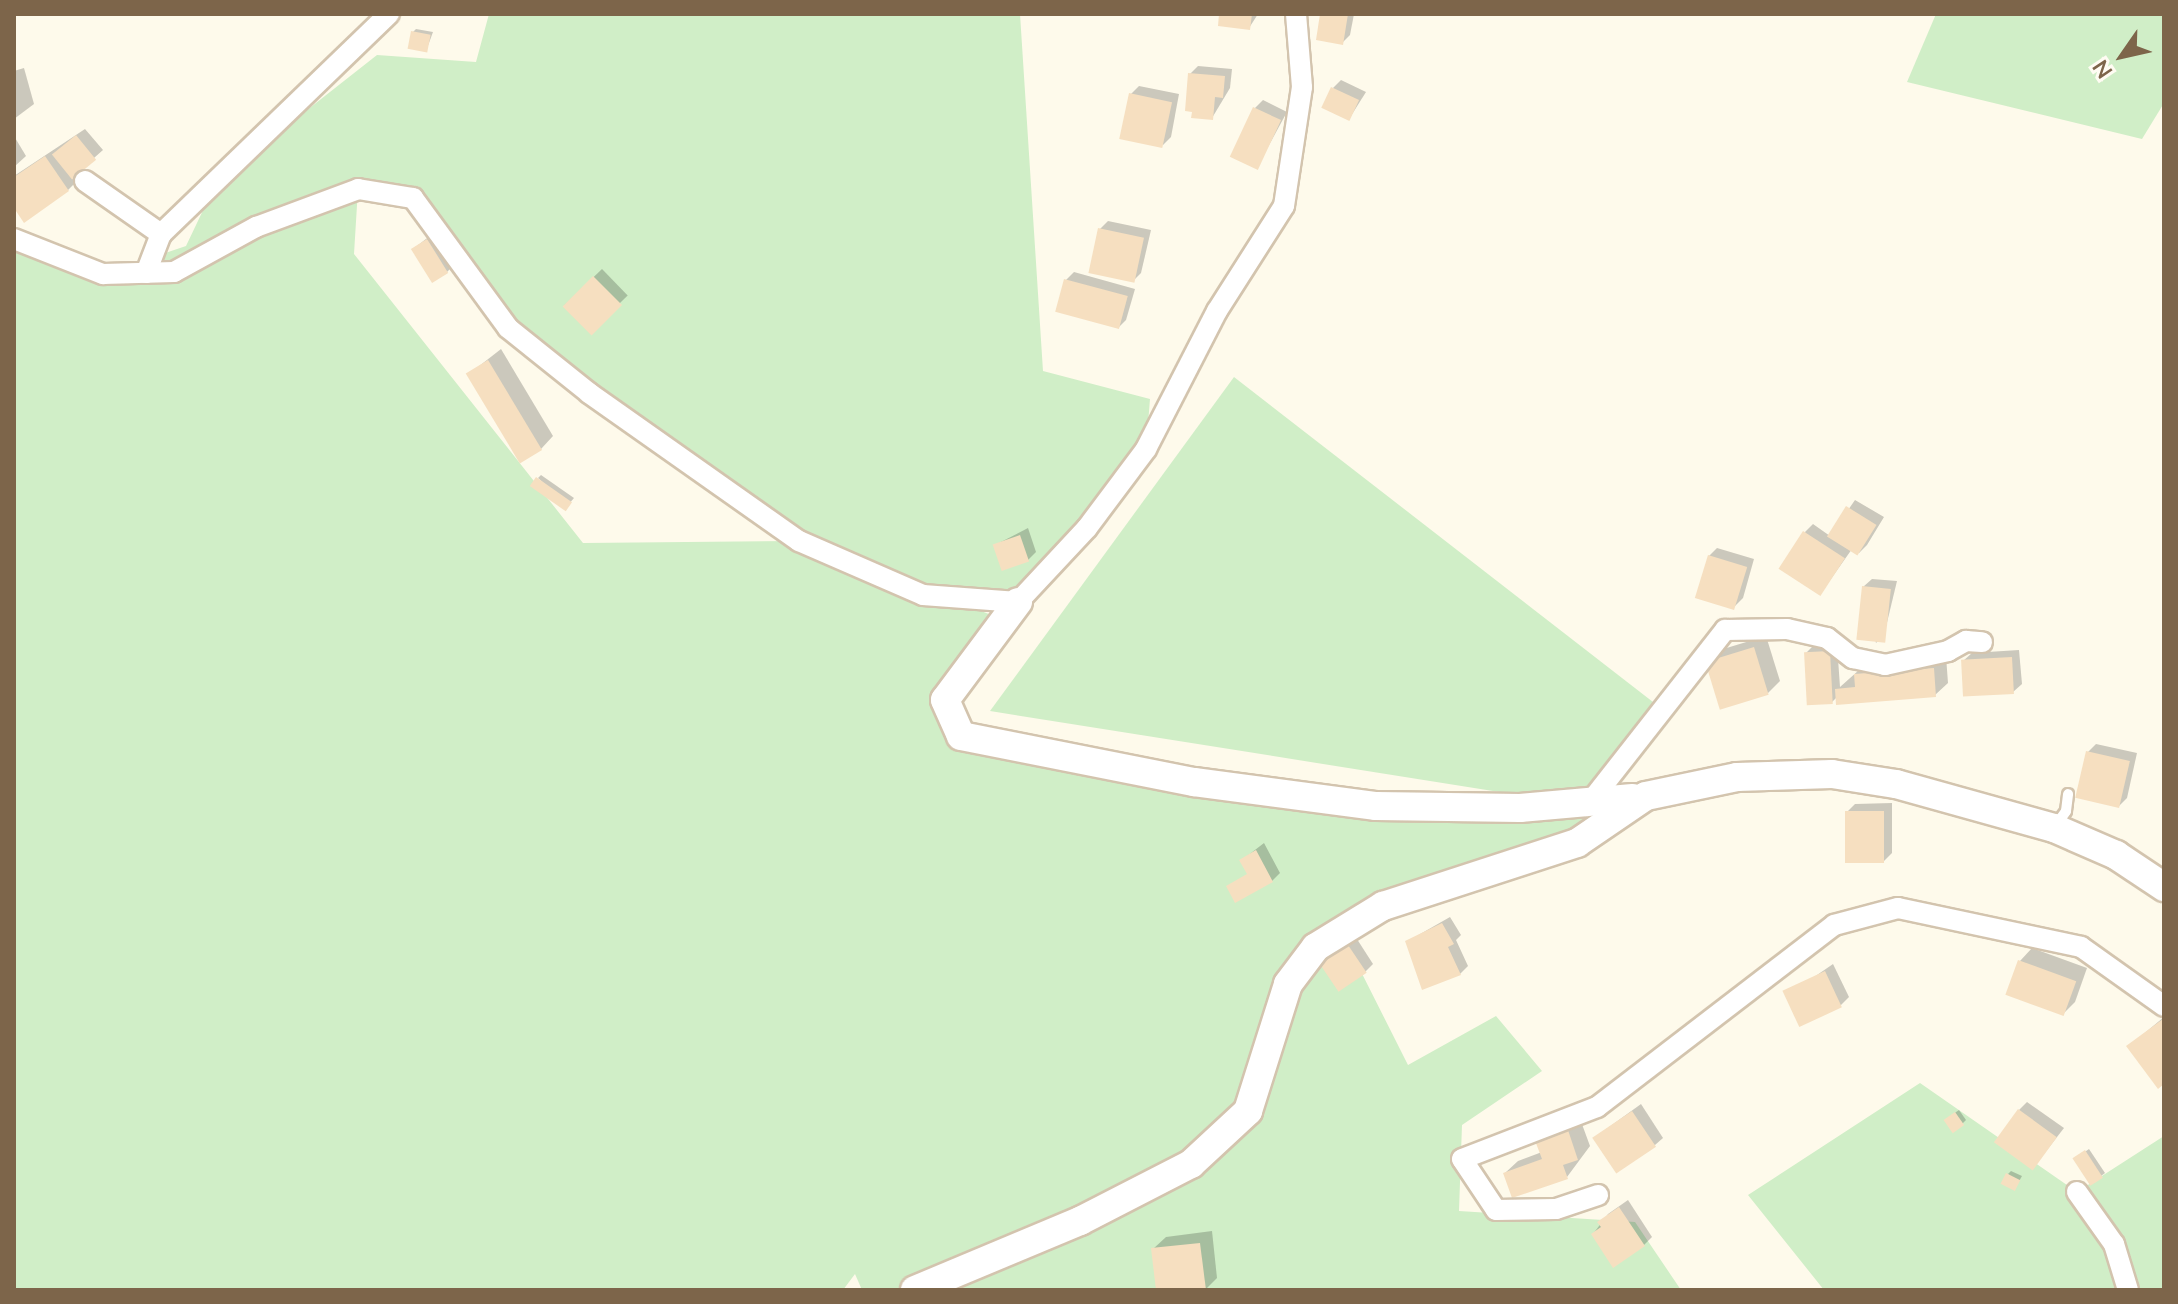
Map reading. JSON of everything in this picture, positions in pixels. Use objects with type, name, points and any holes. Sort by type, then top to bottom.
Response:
[{"type":"street","points":[[146,273],[161,234],[389,14]]},
{"type":"street","points":[[1296,14],[1302,87],[1284,206],[1217,311],[1146,449],[1087,528],[1018,602],[945,700],[961,736],[1194,782],[1376,806],[1587,806],[1737,777],[1832,774],[1896,784],[2054,828],[2116,855],[2164,887]]},
{"type":"street","points":[[85,181],[161,234]]},
{"type":"street","points":[[14,239],[103,274],[174,272],[256,227],[358,189],[413,198],[508,328],[589,393],[799,541],[923,595],[1018,602]]},
{"type":"street","points":[[1587,806],[1725,630],[1787,629],[1827,638],[1853,658],[1885,665],[1948,651],[1966,641],[1982,642]]},
{"type":"street","points":[[915,1290],[1080,1221],[1191,1164],[1248,1111],[1288,984],[1316,947],[1383,906],[1577,843],[1646,796]]},
{"type":"street","points":[[1598,1195],[1556,1209],[1496,1210],[1462,1159],[1597,1107],[1834,925],[1898,908],[2081,947],[2164,1006]]},
{"type":"street","points":[[2077,1192],[2114,1244],[2128,1290]]},
{"type":"lane","points":[[2054,828],[2066,811],[2068,794]]},
{"type":"green space","points":[[489,14],[1020,14],[1043,371],[1150,399],[1146,449],[1018,602],[948,598],[1004,620],[945,700],[961,736],[1270,792],[1615,817],[1341,932],[1408,1065],[1496,1016],[1542,1071],[1462,1125],[1459,1211],[1635,1222],[1681,1290],[862,1290],[855,1274],[843,1290],[14,1290],[14,239],[103,274],[186,246],[217,181],[377,55],[476,62]],"holes":[[[358,189],[413,198],[508,328],[797,541],[583,543],[354,254]]]},
{"type":"green space","points":[[1936,14],[2164,14],[2164,103],[2142,139],[1907,82]]},
{"type":"green space","points":[[1234,377],[1662,709],[1587,806],[990,711]]},
{"type":"green space","points":[[1920,1083],[2077,1192],[2164,1136],[2164,1290],[1824,1290],[1748,1195]]},
{"type":"building","points":[[1219,14],[1252,14],[1250,30],[1218,26]]},
{"type":"building","points":[[1320,14],[1348,14],[1343,45],[1316,40]]},
{"type":"building","points":[[411,31],[431,35],[427,52],[408,49]]},
{"type":"building","points":[[1188,73],[1225,76],[1223,98],[1215,97],[1213,120],[1191,118],[1192,112],[1185,111]]},
{"type":"building","points":[[1331,87],[1359,100],[1349,121],[1321,108]]},
{"type":"building","points":[[1129,93],[1172,102],[1162,148],[1119,139]]},
{"type":"building","points":[[1253,107],[1281,120],[1258,170],[1230,157]]},
{"type":"building","points":[[76,135],[96,160],[72,179],[52,155]]},
{"type":"building","points":[[45,156],[69,191],[24,223],[14,208],[14,177]]},
{"type":"building","points":[[1098,228],[1144,238],[1134,283],[1088,273]]},
{"type":"building","points":[[427,239],[448,273],[432,283],[411,249]]},
{"type":"building","points":[[593,276],[622,305],[592,335],[563,306]]},
{"type":"building","points":[[1064,279],[1128,296],[1119,329],[1055,312]]},
{"type":"building","points":[[488,360],[542,450],[520,463],[466,373]]},
{"type":"building","points":[[536,477],[572,502],[566,511],[530,486]]},
{"type":"building","points":[[1846,506],[1877,525],[1857,556],[1827,537]]},
{"type":"building","points":[[1803,531],[1845,558],[1820,596],[1778,569]]},
{"type":"building","points":[[1020,535],[1029,561],[1002,571],[993,544]]},
{"type":"building","points":[[1708,555],[1747,567],[1734,610],[1695,598]]},
{"type":"building","points":[[1862,586],[1891,589],[1885,643],[1856,640]]},
{"type":"building","points":[[1754,647],[1769,695],[1720,710],[1705,662]]},
{"type":"building","points":[[1830,651],[1833,704],[1807,705],[1804,652]]},
{"type":"building","points":[[2012,657],[2014,694],[1963,697],[1961,660]]},
{"type":"building","points":[[1934,668],[1936,697],[1836,705],[1835,689],[1855,687],[1854,674]]},
{"type":"building","points":[[2086,751],[2130,761],[2119,808],[2075,798]]},
{"type":"building","points":[[1845,811],[1884,811],[1884,863],[1845,863]]},
{"type":"building","points":[[1256,850],[1273,882],[1235,903],[1226,886],[1247,874],[1239,860]]},
{"type":"building","points":[[1442,923],[1454,944],[1448,947],[1461,975],[1422,990],[1405,941]]},
{"type":"building","points":[[1346,942],[1367,973],[1339,992],[1318,961]]},
{"type":"building","points":[[2018,960],[2076,981],[2064,1016],[2005,995]]},
{"type":"building","points":[[1825,971],[1842,1007],[1799,1027],[1782,991]]},
{"type":"building","points":[[2163,1019],[2164,1084],[2158,1089],[2126,1046]]},
{"type":"building","points":[[2018,1109],[2057,1137],[2033,1170],[1994,1142]]},
{"type":"building","points":[[1632,1111],[1656,1147],[1616,1173],[1592,1138]]},
{"type":"building","points":[[1955,1112],[1964,1125],[1953,1133],[1944,1120]]},
{"type":"building","points":[[1567,1127],[1578,1160],[1563,1165],[1568,1179],[1512,1198],[1503,1173],[1542,1159],[1534,1138]]},
{"type":"building","points":[[2085,1150],[2103,1178],[2090,1186],[2072,1158]]},
{"type":"building","points":[[2006,1173],[2020,1180],[2015,1191],[2001,1184]]},
{"type":"building","points":[[1619,1207],[1645,1246],[1613,1268],[1591,1234],[1601,1227],[1597,1222]]},
{"type":"building","points":[[1200,1243],[1206,1290],[1156,1290],[1151,1248]]}]
